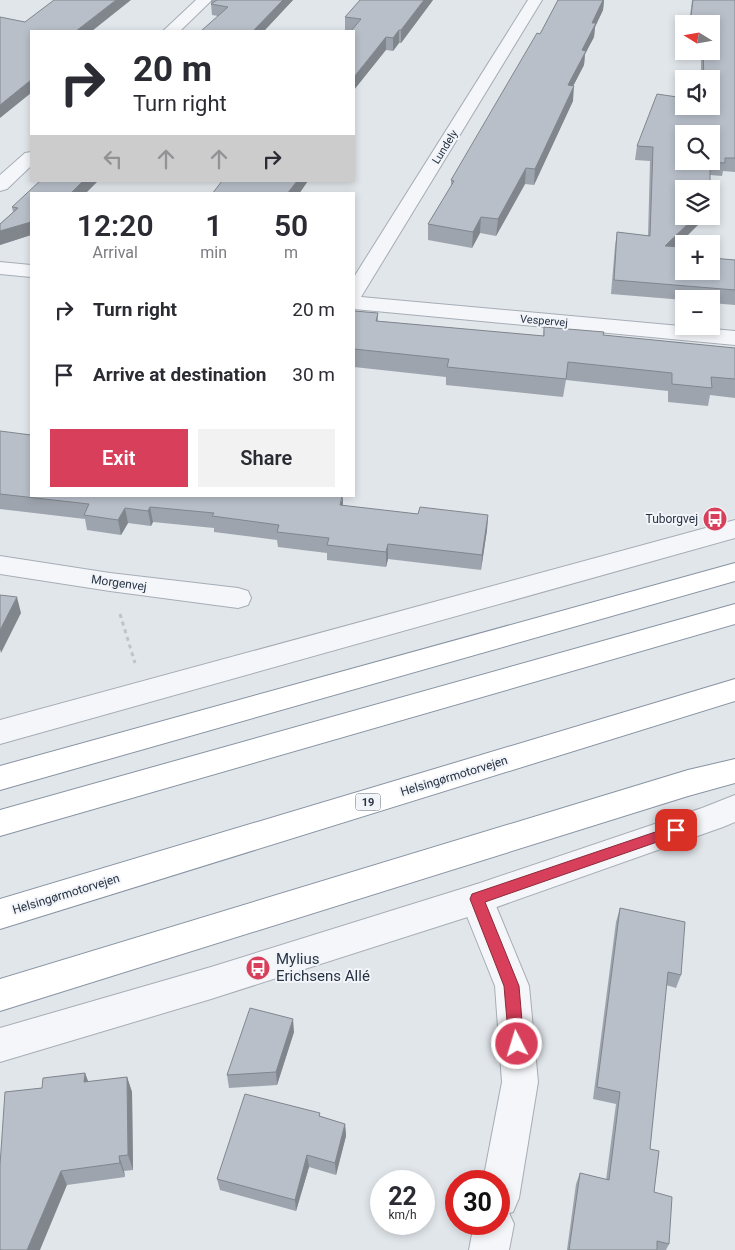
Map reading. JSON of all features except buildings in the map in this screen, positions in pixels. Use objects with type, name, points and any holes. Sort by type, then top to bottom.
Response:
[{"type":"highway","points":[[0,778],[735,572]]},
{"type":"highway","points":[[0,823],[735,614]]},
{"type":"highway","name":"Helsingørmotorvejen","points":[[0,914],[735,690]]},
{"type":"highway","points":[[0,995],[688,783],[735,771]]},
{"type":"street","points":[[172,30],[206,0]]},
{"type":"street","name":"Lundely","points":[[355,291],[535,0]]},
{"type":"street","points":[[0,185],[30,158]]},
{"type":"street","points":[[0,268],[30,271]]},
{"type":"street","name":"Vespervej","points":[[355,303],[735,338]]},
{"type":"street","points":[[0,732],[144,694],[735,529]]},
{"type":"street","name":"Morgenvej","points":[[0,565],[110,582],[238,598]]},
{"type":"street","points":[[0,1045],[211,983],[477,899],[712,818],[735,808]]},
{"type":"street","points":[[477,899],[512,986],[520,1082],[504,1170]]},
{"type":"street","points":[[489,1250],[492,1235]]},
{"type":"path","points":[[110,582],[144,694]]},
{"type":"place","name":"Tuborgvej","points":[[715,519]]},
{"type":"place","name":"Mylius Erichsens Allé","points":[[258,968]]},
{"type":"route","points":[[517,1044],[512,986],[477,899],[676,830]]}]
